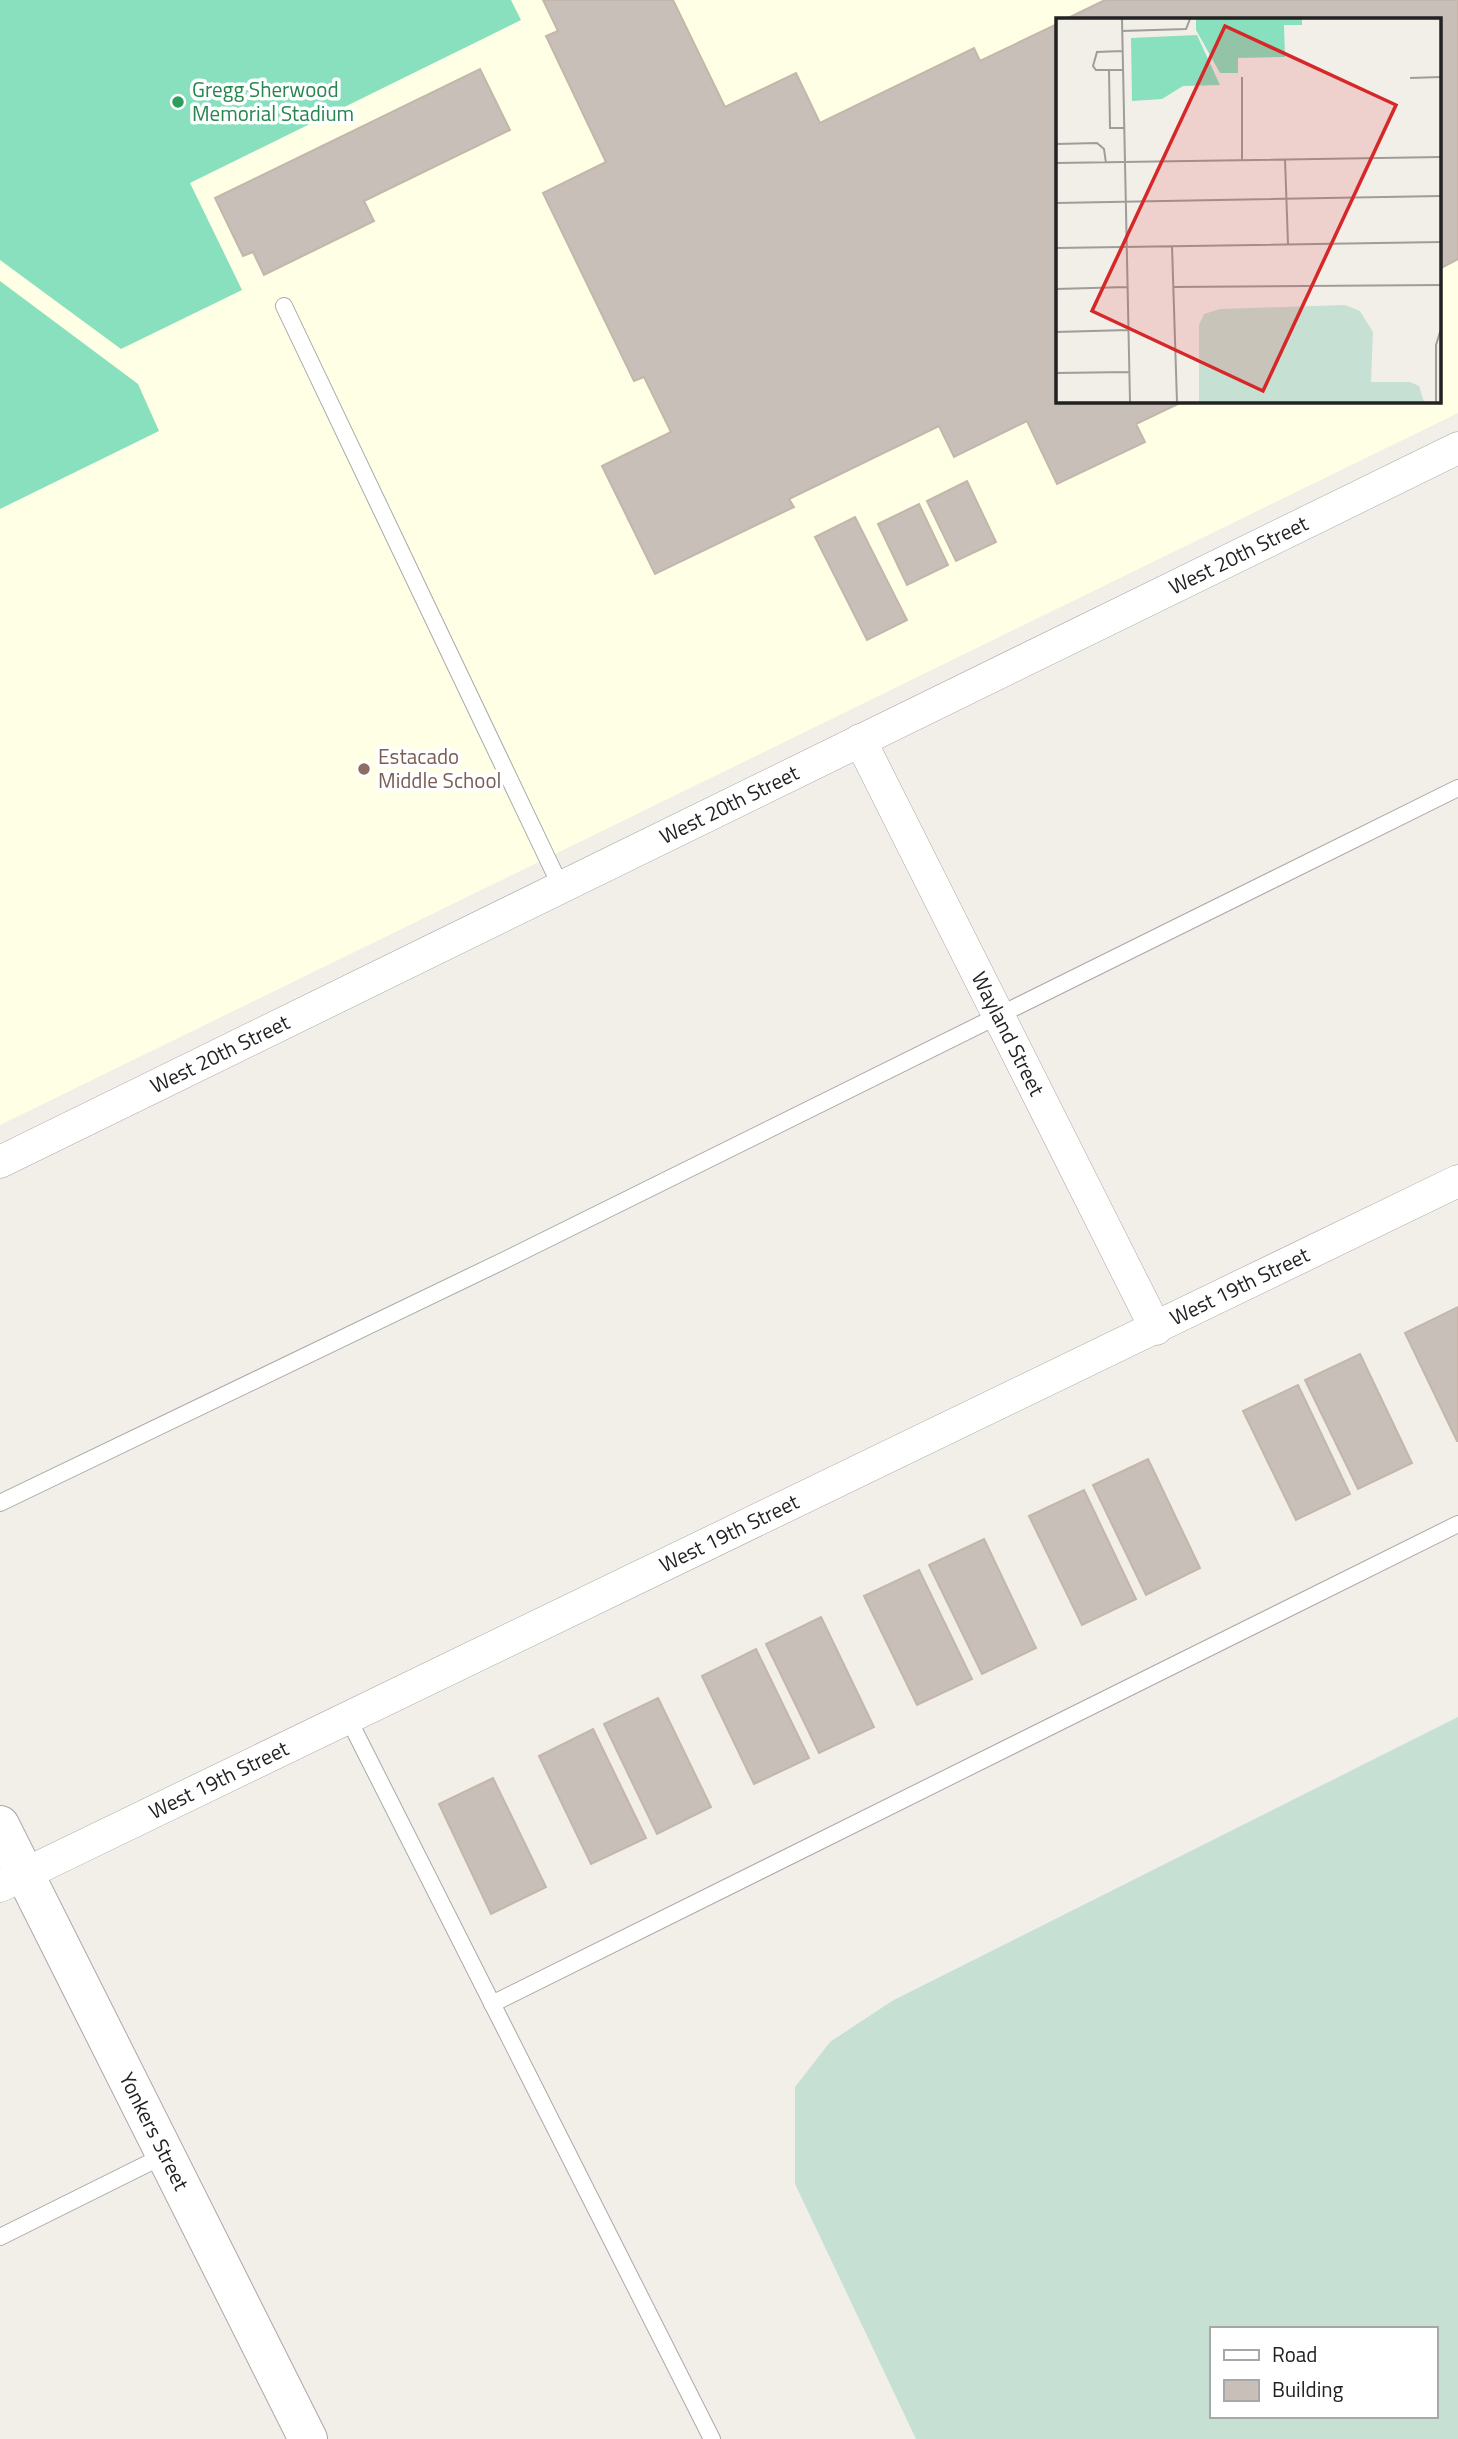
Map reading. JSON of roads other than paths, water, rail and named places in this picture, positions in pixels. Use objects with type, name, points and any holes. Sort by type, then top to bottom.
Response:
[{"type":"street","name":"West 20th Street","points":[[0,1162],[1458,449]]},
{"type":"street","name":"Wayland Street","points":[[860,740],[1156,1329]]},
{"type":"street","name":"West 19th Street","points":[[12,1880],[1458,1181]]},
{"type":"street","name":"Yonkers Street","points":[[0,1825],[12,1880],[166,2155],[308,2439]]},
{"type":"lane","points":[[284,306],[561,887]]},
{"type":"lane","points":[[0,1503],[507,1259],[1458,788]]},
{"type":"lane","points":[[492,2004],[1458,1524]]},
{"type":"lane","points":[[348,1718],[712,2439]]},
{"type":"lane","points":[[0,2236],[166,2155]]},
{"type":"place","name":"Gregg Sherwood Memorial Stadium","points":[[178,102]]},
{"type":"place","name":"Estacado Middle School","points":[[364,769]]}]
